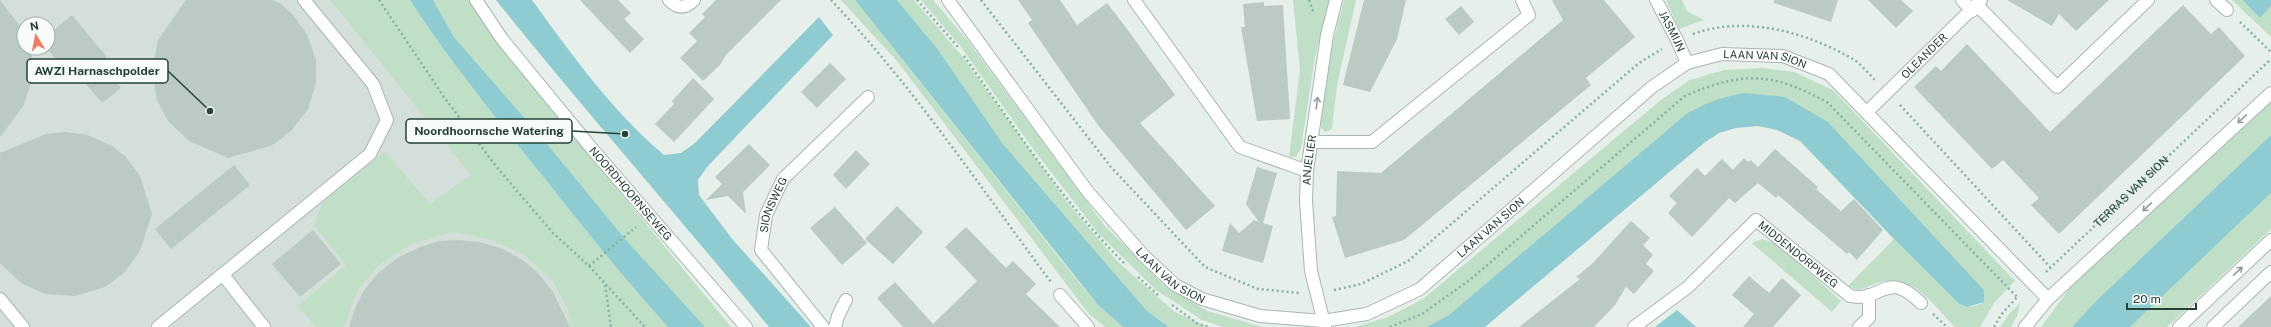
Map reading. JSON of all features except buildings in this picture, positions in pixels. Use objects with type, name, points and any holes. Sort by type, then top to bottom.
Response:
[{"type":"street","points":[[158,327],[370,154],[387,120],[373,84],[304,0]]},
{"type":"street","name":"NOORDHOORNSEWEG","points":[[476,0],[502,39],[593,150],[651,215],[746,327]]},
{"type":"street","points":[[669,0],[676,6],[683,7],[694,0]]},
{"type":"street","name":"LAAN VAN SION","points":[[948,0],[1088,192],[1143,255],[1175,285],[1202,299],[1260,316],[1324,324],[1367,314],[1420,288],[1652,87],[1687,63],[1722,54],[1783,56],[1829,74],[2048,299]]},
{"type":"street","points":[[1134,0],[1240,147],[1307,171]]},
{"type":"street","name":"ANJELIER","points":[[1324,324],[1315,294],[1311,271],[1306,201],[1307,171],[1327,35],[1336,0]]},
{"type":"street","points":[[1312,142],[1372,142],[1529,15],[1522,0]]},
{"type":"street","name":"JASMIJN","points":[[1656,0],[1687,63]]},
{"type":"street","points":[[1962,0],[1977,5],[2057,87],[2148,0]]},
{"type":"street","points":[[2216,0],[2227,10]]},
{"type":"street","name":"OLEANDER","points":[[1867,112],[1977,5]]},
{"type":"street","name":"TERRAS VAN SION","points":[[2025,327],[2048,299],[2271,93]]},
{"type":"street","name":"SIONSWEG","points":[[823,327],[761,250],[766,215],[783,179],[868,97]]},
{"type":"street","name":"MIDDENDORPWEG","points":[[1634,327],[1688,287],[1756,220],[1850,296],[1858,298],[1885,288],[1896,287],[1908,290],[1921,302]]},
{"type":"street","points":[[2179,327],[2271,240]]},
{"type":"street","points":[[2213,327],[2271,272]]},
{"type":"street","points":[[223,275],[264,327]]},
{"type":"street","points":[[1060,295],[1088,327]]},
{"type":"street","points":[[1859,327],[1868,318],[1869,295]]},
{"type":"street","points":[[0,299],[23,327]]},
{"type":"street","points":[[835,327],[838,316],[846,300]]},
{"type":"path","points":[[379,0],[444,97],[495,165],[552,232],[589,266],[645,327]]},
{"type":"path","points":[[831,0],[864,34],[912,94],[1060,295]]},
{"type":"path","points":[[981,0],[1112,167],[1205,267],[1258,289],[1315,294],[1361,284],[1408,261],[1639,63],[1677,40],[1725,27],[1753,26],[1789,32],[1818,42],[1854,59],[1888,92],[2050,267]]},
{"type":"path","points":[[2227,10],[2271,52]]},
{"type":"path","name":"TERRAS VAN SION","points":[[1994,327],[2001,315],[2017,297],[2033,284],[2271,59]]},
{"type":"path","points":[[1390,327],[1422,314],[1471,279],[1685,96],[1709,85],[1731,80],[1760,78],[1783,81],[1802,88],[1828,103],[2017,297]]},
{"type":"path","points":[[589,266],[638,225]]},
{"type":"path","points":[[605,284],[610,327]]},
{"type":"shaded area","points":[[0,0],[330,0],[567,293],[582,327],[0,327]]},
{"type":"green space","points":[[330,0],[410,0],[443,48],[495,117],[607,257],[668,327],[571,327],[568,310],[552,280],[523,254],[489,239],[453,232],[413,243],[379,265],[357,291],[344,327],[316,327],[298,306],[346,265],[314,225],[323,202],[385,152],[430,204],[471,175]]},
{"type":"green space","points":[[433,0],[469,0],[502,49],[731,327],[705,327],[699,322],[626,240],[548,145],[454,37]]},
{"type":"green space","points":[[841,0],[855,0],[1068,269],[1098,305],[1123,327],[1105,327],[1089,314],[897,61]]},
{"type":"green space","points":[[897,0],[914,0],[962,56],[1067,202],[1118,262],[1175,312],[1208,327],[1169,327],[1147,311],[1003,144],[939,51]]},
{"type":"green space","points":[[921,0],[933,0],[968,41],[1104,225],[1162,283],[1207,311],[1262,327],[1223,327],[1202,320],[1156,290],[1098,233],[1031,146],[961,47]]},
{"type":"green space","points":[[1293,0],[1329,0],[1315,57],[1301,148],[1296,157],[1289,157],[1300,70]]},
{"type":"green space","points":[[1344,0],[1356,0],[1337,85],[1332,129],[1326,132],[1321,128],[1321,109],[1326,70]]},
{"type":"green space","points":[[1666,0],[1682,0],[1687,11],[1704,20],[1679,29]]},
{"type":"green space","points":[[2232,0],[2242,0],[2260,18],[2271,6],[2271,37]]},
{"type":"green space","points":[[1763,68],[1794,72],[1833,90],[2015,281],[1994,303],[1980,327],[1955,327],[1932,302],[1915,288],[1906,283],[1885,281],[1858,290],[1848,286],[1894,239],[1959,304],[1972,306],[1984,302],[1984,290],[1828,122],[1685,115],[1449,316],[1427,327],[1355,327],[1388,317],[1423,299],[1661,100],[1690,80],[1724,70]]},
{"type":"green space","points":[[2271,97],[2271,135],[2095,302],[2072,327],[2041,327],[2070,288]]},
{"type":"green space","points":[[2271,193],[2271,229],[2167,327],[2130,327]]},
{"type":"green space","points":[[1762,239],[1776,243],[1841,301],[1832,312],[1752,243]]},
{"type":"green space","points":[[2020,303],[2017,316],[2011,327],[2000,327],[2009,314]]},
{"type":"water","points":[[410,0],[433,0],[454,37],[548,145],[626,240],[705,327],[668,327],[607,257],[495,117],[443,48]]},
{"type":"water","points":[[496,0],[532,0],[578,62],[610,101],[645,138],[664,155],[681,153],[695,143],[819,17],[833,35],[707,167],[698,180],[699,195],[733,240],[811,327],[769,327]]},
{"type":"water","points":[[855,0],[897,0],[939,51],[1003,144],[1147,311],[1169,327],[1123,327],[1098,305]]},
{"type":"water","points":[[2242,0],[2271,0],[2271,6],[2260,18]]},
{"type":"water","points":[[1745,93],[1785,97],[1828,122],[1984,290],[1984,302],[1967,307],[1959,304],[1800,141],[1777,130],[1758,126],[1736,128],[1719,133],[1704,143],[1485,327],[1427,327],[1449,315],[1685,115],[1714,101]]},
{"type":"water","points":[[2271,135],[2271,193],[2130,327],[2072,327],[2095,302]]},
{"type":"water","points":[[1677,310],[1696,327],[1655,327]]},
{"type":"place","name":"AWZI Harnaschpolder","points":[[210,111]]},
{"type":"place","name":"Noordhoornsche Watering","points":[[625,134]]}]
